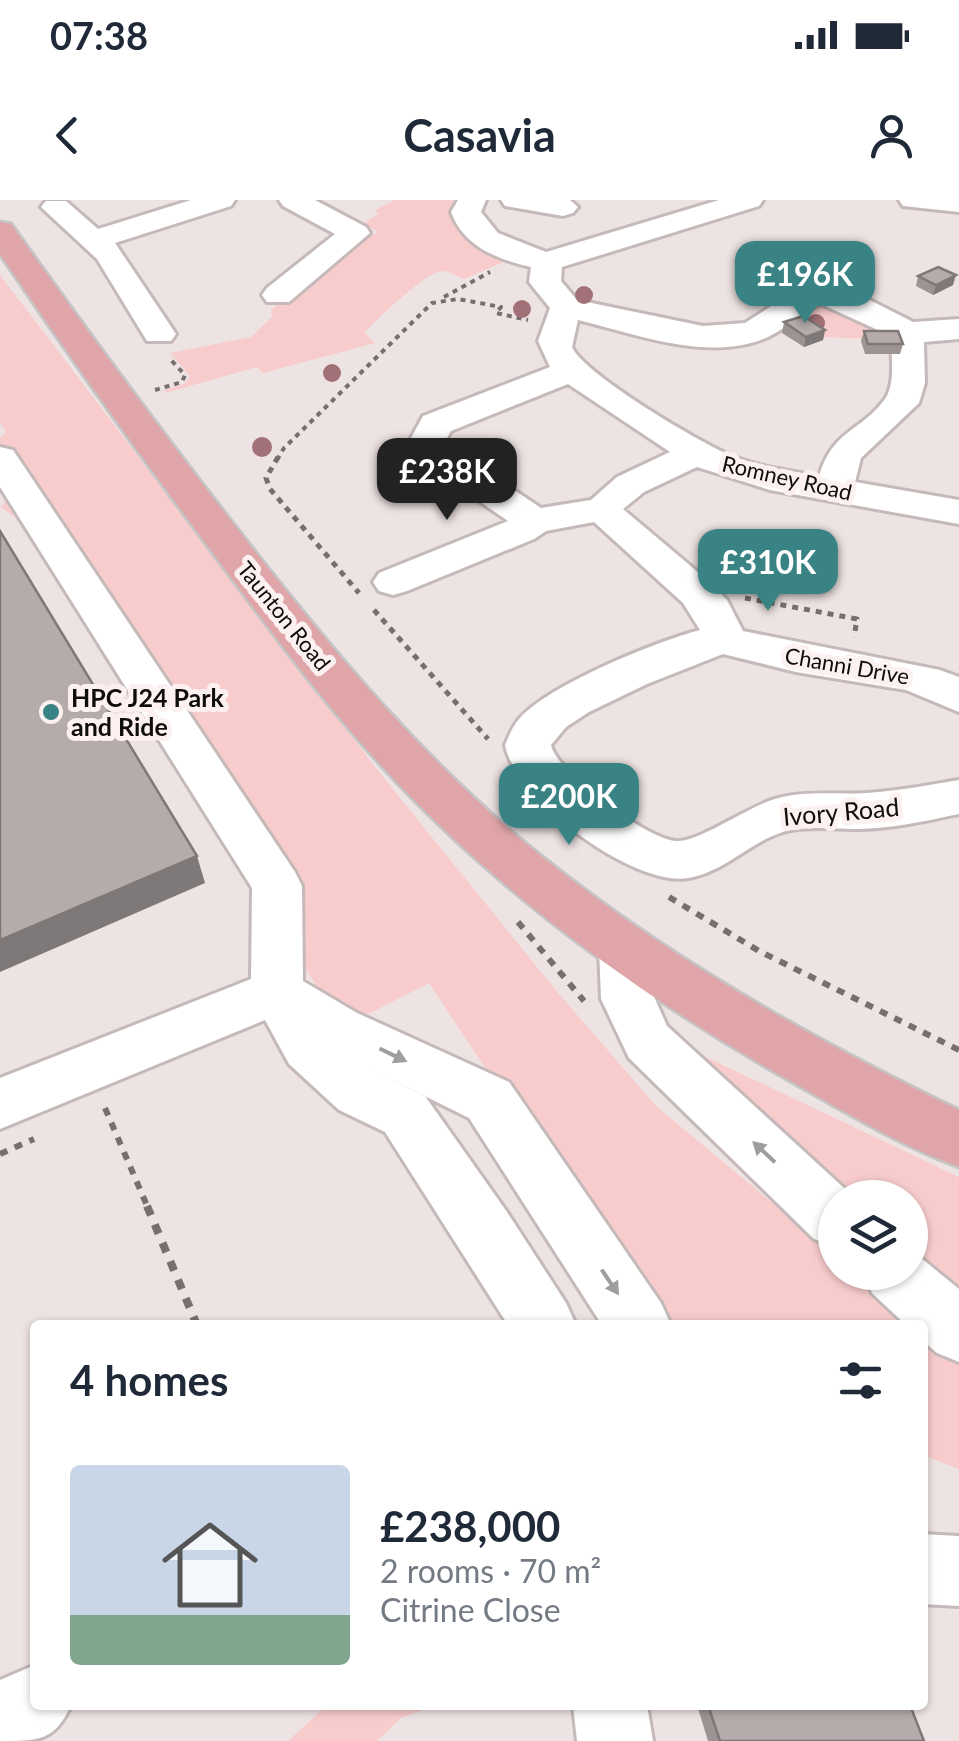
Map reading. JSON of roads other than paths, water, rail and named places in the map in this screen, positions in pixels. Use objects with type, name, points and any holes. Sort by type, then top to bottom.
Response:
[{"type":"main road","name":"Taunton Road","points":[[0,232],[122,406],[296,636],[399,755],[465,820],[541,886],[734,1019],[863,1093],[959,1140]]},
{"type":"street","points":[[103,247],[221,200]]},
{"type":"street","points":[[294,200],[347,229]]},
{"type":"street","points":[[472,200],[466,212],[473,227],[537,260],[749,200]]},
{"type":"street","points":[[515,200],[564,207]]},
{"type":"street","points":[[913,200],[955,210]]},
{"type":"street","points":[[278,295],[374,206]]},
{"type":"street","points":[[56,207],[103,247],[160,334]]},
{"type":"street","points":[[534,521],[433,452],[429,438],[436,424],[571,371],[555,353],[553,344],[562,317],[537,260]]},
{"type":"street","points":[[562,317],[731,336],[761,329],[811,295],[821,294],[846,301],[908,331],[959,329]]},
{"type":"street","points":[[834,490],[844,454],[901,404],[908,383],[908,331]]},
{"type":"street","name":"Romney Road","points":[[571,371],[694,452],[755,475],[959,512]]},
{"type":"street","points":[[375,595],[520,531],[534,521],[604,509],[615,493],[673,467],[694,452]]},
{"type":"street","points":[[0,458],[277,886],[277,992],[308,1047],[359,1092],[404,1114],[541,1320]]},
{"type":"street","points":[[604,509],[614,524],[702,598],[722,624],[723,640]]},
{"type":"street","name":"Channi Drive","points":[[723,640],[918,679],[945,687],[959,697]]},
{"type":"street","name":"Ivory Road","points":[[723,640],[700,644],[556,710],[532,730],[530,754],[555,786],[609,832],[647,852],[674,860],[694,859],[772,816],[880,810],[959,797]]},
{"type":"street","points":[[625,947],[628,999],[648,1042],[818,1203]]},
{"type":"street","points":[[18,1121],[277,992]]},
{"type":"street","points":[[277,992],[338,1029],[468,1086],[489,1100],[635,1320]]},
{"type":"street","points":[[914,1290],[959,1331]]},
{"type":"street","points":[[928,1569],[959,1572]]},
{"type":"street","points":[[0,1722],[30,1705]]},
{"type":"street","points":[[611,1710],[615,1741]]},
{"type":"place","name":"HPC J24 Park and Ride","points":[[51,712]]}]
